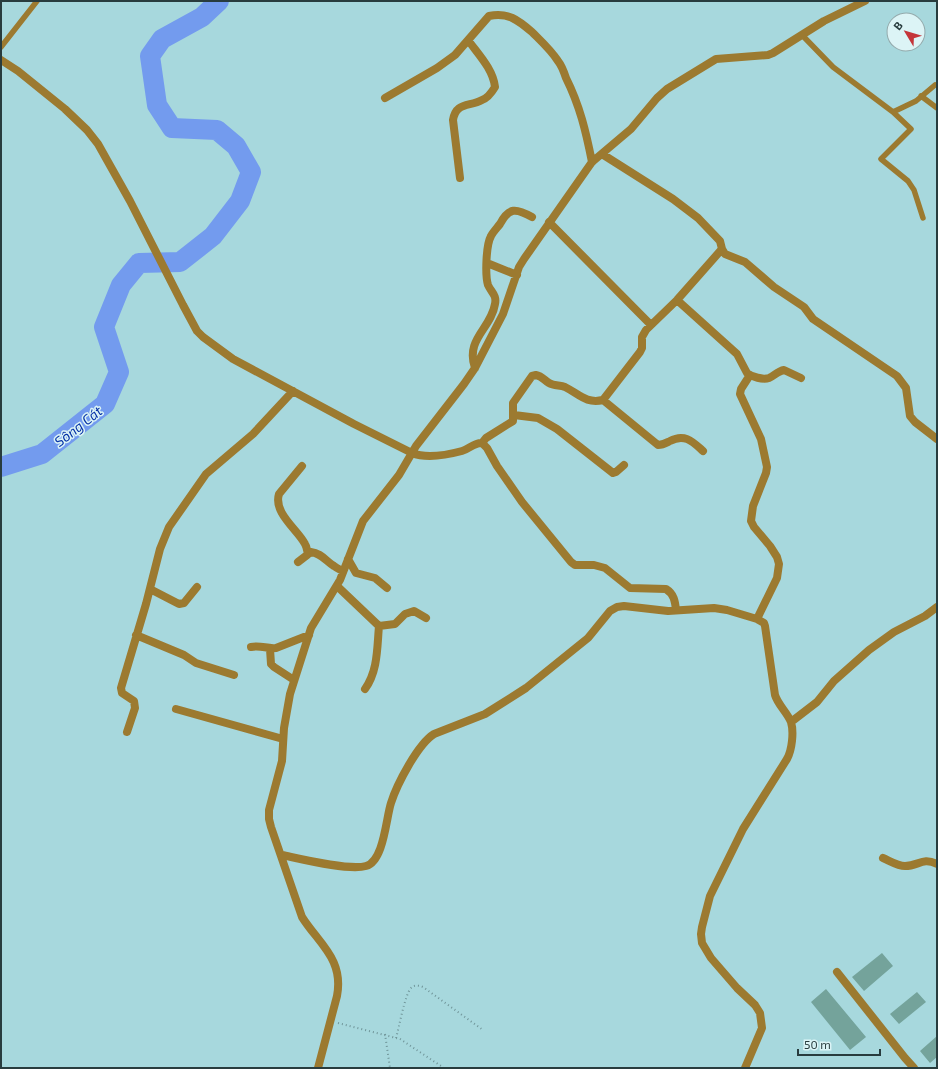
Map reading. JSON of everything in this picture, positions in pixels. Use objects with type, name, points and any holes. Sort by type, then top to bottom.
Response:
[{"type":"street","points":[[318,1068],[339,987],[338,975],[327,949],[308,928],[302,917],[282,855],[271,827],[269,814],[282,761],[283,739],[290,694],[294,680],[314,623],[337,586],[363,521],[399,475],[421,440],[475,368],[503,314],[524,259],[592,162],[631,129],[657,98],[667,89],[705,65],[716,59],[722,58],[768,55],[779,50],[824,21],[865,1]]},
{"type":"street","points":[[385,98],[437,68],[455,55],[489,16],[496,14],[508,15],[521,23],[547,47],[559,62],[584,122],[592,162]]},
{"type":"street","points":[[460,178],[452,120],[454,113],[458,108],[482,100],[490,94],[495,87],[494,80],[487,66],[468,40]]},
{"type":"street","points":[[1,60],[18,71],[65,109],[88,130],[98,144],[130,202],[183,305],[198,331],[210,343],[233,359],[412,454],[423,456],[462,451],[476,444],[482,443],[486,438],[510,424],[514,420],[512,403],[532,376],[540,376],[551,384],[565,387],[580,397],[598,401],[603,400],[640,352],[642,348],[642,335],[677,300],[722,249]]},
{"type":"street","points":[[602,154],[673,198],[698,218],[720,241],[725,254],[745,262],[774,287],[804,307],[813,319],[898,376],[906,388],[910,416],[915,422],[937,439]]},
{"type":"street","points":[[475,368],[471,358],[472,353],[476,341],[496,303],[496,297],[488,286],[487,263],[490,237],[500,225],[503,217],[511,211],[518,210],[532,217]]},
{"type":"street","points":[[549,222],[651,325]]},
{"type":"street","points":[[487,263],[517,275]]},
{"type":"street","points":[[677,300],[737,354],[747,374],[750,376],[763,379],[784,370],[801,378]]},
{"type":"street","points":[[750,376],[741,389],[740,394],[761,439],[767,467],[753,506],[751,521],[754,528],[770,546],[777,557],[779,564],[777,578],[757,620]]},
{"type":"street","points":[[127,732],[135,708],[134,702],[122,693],[121,688],[166,532],[206,474],[253,434],[293,391]]},
{"type":"street","points":[[603,400],[658,445],[664,445],[674,439],[684,437],[691,440],[703,451]]},
{"type":"street","points":[[514,415],[538,418],[557,429],[613,473],[624,465]]},
{"type":"street","points":[[482,443],[487,448],[496,466],[522,502],[571,562],[579,566],[601,566],[630,588],[666,589],[674,597],[676,610]]},
{"type":"street","points":[[302,466],[279,494],[278,498],[280,507],[286,519],[305,544],[308,554]]},
{"type":"street","points":[[298,562],[311,552],[319,554],[334,567],[343,571]]},
{"type":"street","points":[[348,559],[356,573],[376,578],[387,588]]},
{"type":"street","points":[[337,586],[379,626]]},
{"type":"street","points":[[150,589],[179,604],[184,603],[197,587]]},
{"type":"street","points":[[282,855],[326,864],[359,867],[369,865],[379,852],[391,804],[404,772],[430,736],[485,714],[526,688],[588,638],[613,609],[624,606],[668,611],[714,608],[726,610],[764,623],[777,700],[791,722],[792,742],[790,753],[742,829],[710,896],[701,934],[702,943],[711,958],[737,988],[755,1005],[760,1013],[762,1028],[745,1068]]},
{"type":"street","points":[[791,722],[817,702],[834,681],[869,650],[894,632],[925,616],[937,607]]},
{"type":"street","points":[[379,626],[395,624],[405,614],[414,611],[426,618]]},
{"type":"street","points":[[365,689],[370,681],[375,664],[379,626]]},
{"type":"street","points":[[136,635],[184,655],[196,663],[234,676]]},
{"type":"street","points":[[251,647],[263,646],[270,649],[280,647],[309,635]]},
{"type":"street","points":[[270,649],[271,664],[294,680]]},
{"type":"street","points":[[176,709],[283,739]]},
{"type":"street","points":[[883,858],[905,866],[927,861],[937,864]]},
{"type":"street","points":[[837,972],[914,1068]]},
{"type":"lane","points":[[1,47],[37,1]]},
{"type":"lane","points":[[802,35],[833,67],[893,112],[911,128],[881,159],[908,181],[914,190],[923,218]]},
{"type":"lane","points":[[893,112],[916,101],[935,85]]},
{"type":"lane","points":[[921,96],[937,108]]},
{"type":"path","points":[[396,1038],[407,995],[412,987],[419,985],[483,1030]]},
{"type":"path","points":[[330,1021],[396,1038],[405,1042],[444,1068]]},
{"type":"path","points":[[385,1034],[390,1068]]},
{"type":"building","points":[[882,953],[893,966],[864,991],[852,977]]},
{"type":"building","points":[[826,989],[866,1037],[850,1050],[811,1002]]},
{"type":"building","points":[[917,992],[926,1002],[899,1024],[890,1014]]},
{"type":"building","points":[[937,1036],[937,1057],[930,1063],[920,1051]]},
{"type":"waterway","name":"Sông Cát","points":[[1,467],[42,454],[105,404],[119,372],[104,327],[121,285],[139,263],[180,262],[213,236],[240,201],[251,172],[236,146],[217,130],[172,128],[157,105],[150,56],[162,39],[202,17],[219,1]]}]
